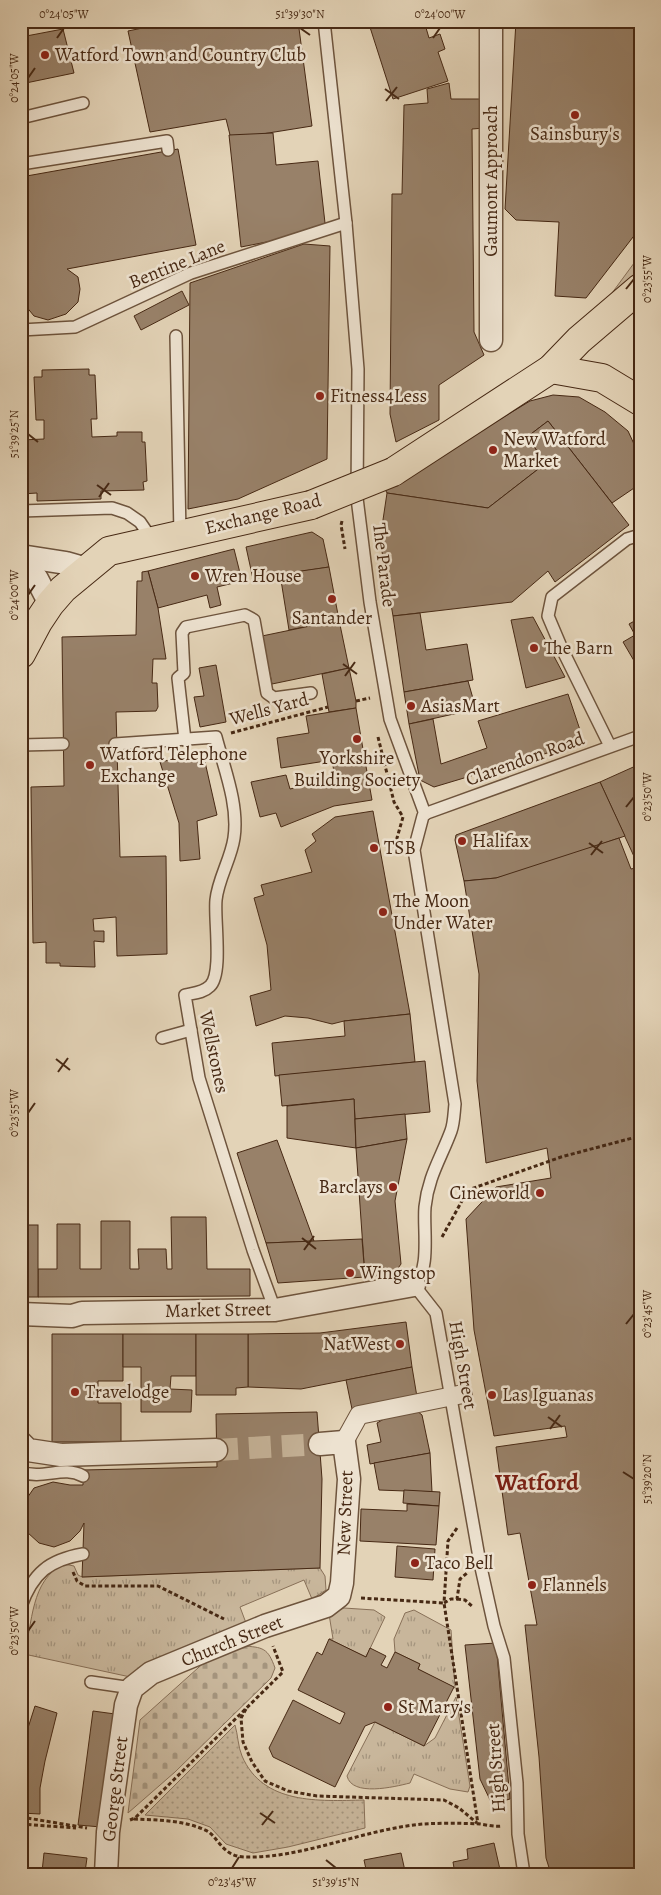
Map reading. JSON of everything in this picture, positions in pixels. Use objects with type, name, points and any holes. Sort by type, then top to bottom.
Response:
[{"type":"main road","name":"Exchange Road","points":[[21,654],[50,604],[63,589],[109,551],[311,506],[393,472],[551,369],[579,340],[640,288]]},
{"type":"main road","points":[[551,369],[602,378],[640,401]]},
{"type":"street","name":"Gaumont Approach","points":[[491,21],[491,340]]},
{"type":"street","points":[[21,557],[66,563],[88,569]]},
{"type":"street","points":[[21,557],[37,579],[50,604]]},
{"type":"street","name":"Market Street","points":[[21,1314],[72,1316],[82,1313],[276,1310],[414,1285]]},
{"type":"street","points":[[320,1444],[344,1442],[359,1415],[457,1396]]},
{"type":"street","name":"New Street","points":[[341,1590],[349,1479],[344,1442]]},
{"type":"street","points":[[21,1444],[28,1450],[61,1455],[216,1450]]},
{"type":"street","name":"Church Street","points":[[129,1696],[151,1673],[265,1626],[326,1606],[341,1590]]},
{"type":"street","name":"George Street","points":[[106,1874],[129,1696]]},
{"type":"lane","name":"The Parade","points":[[324,21],[346,223],[358,369],[358,498],[370,602],[390,718],[424,815]]},
{"type":"lane","points":[[21,118],[83,103]]},
{"type":"lane","points":[[21,164],[167,141],[168,150]]},
{"type":"lane","name":"Bentine Lane","points":[[21,330],[75,327],[192,273],[346,223]]},
{"type":"lane","points":[[176,336],[180,534]]},
{"type":"lane","points":[[21,511],[112,508],[127,513],[140,522],[152,541]]},
{"type":"lane","points":[[610,746],[562,649],[548,616],[552,597],[627,539],[640,535]]},
{"type":"lane","points":[[186,740],[178,678],[184,672],[182,633],[186,627],[245,615],[254,620],[267,693],[274,698],[311,693]]},
{"type":"lane","points":[[115,744],[186,740],[216,736]]},
{"type":"lane","name":"Wellstones","points":[[216,736],[233,806],[234,836],[216,899],[217,968],[211,985],[200,992],[185,995],[199,1078],[253,1250],[276,1310]]},
{"type":"lane","name":"Clarendon Road","points":[[424,815],[640,736]]},
{"type":"lane","points":[[21,745],[63,744]]},
{"type":"lane","points":[[414,1285],[420,1280],[424,1262],[425,1206],[434,1169],[452,1129],[455,1104],[414,850],[424,815]]},
{"type":"lane","points":[[162,1038],[191,1030]]},
{"type":"lane","name":"High Street","points":[[414,1285],[436,1313],[457,1396],[471,1510],[480,1563],[494,1626],[504,1658],[517,1782],[518,1826],[524,1874]]},
{"type":"lane","points":[[21,1472],[34,1476],[74,1471],[83,1476]]},
{"type":"lane","points":[[21,1606],[33,1582],[44,1568],[65,1557],[78,1555]]},
{"type":"lane","points":[[91,1682],[129,1696]]},
{"type":"path","name":"Wells Yard","points":[[216,736],[328,707]]},
{"type":"path","points":[[394,802],[402,817],[397,838],[398,847]]},
{"type":"path","points":[[440,1241],[468,1190],[561,1157],[640,1136]]},
{"type":"path","points":[[471,1510],[448,1541],[444,1603],[478,1824]]},
{"type":"path","points":[[78,1555],[72,1569],[76,1581],[85,1586],[158,1586],[227,1620]]},
{"type":"path","points":[[457,1599],[460,1579]]},
{"type":"path","points":[[341,1590],[444,1603],[451,1599],[465,1600]]},
{"type":"path","points":[[21,1817],[112,1825],[283,1672],[265,1626]]},
{"type":"path","points":[[247,1706],[241,1718],[243,1742],[252,1762],[265,1781],[288,1791],[317,1796],[444,1800],[459,1808],[478,1824]]},
{"type":"path","points":[[21,1824],[112,1825],[157,1820],[187,1824],[207,1830],[222,1848],[240,1857],[267,1857],[344,1839],[422,1824],[518,1826]]},
{"type":"green space","points":[[640,255],[640,269],[628,282],[612,293]]},
{"type":"green space","points":[[64,1564],[74,1566],[78,1575],[82,1577],[320,1568],[325,1576],[326,1590],[312,1599],[304,1580],[240,1607],[246,1623],[135,1678],[24,1654],[39,1592],[53,1571]]},
{"type":"green space","points":[[344,1608],[374,1610],[385,1617],[366,1657],[329,1639],[333,1639],[329,1614]]},
{"type":"green space","points":[[414,1610],[451,1630],[455,1688],[418,1669],[420,1664],[395,1652],[394,1639],[405,1613]]},
{"type":"green space","points":[[242,1646],[260,1648],[270,1656],[275,1668],[271,1678],[175,1772],[128,1813],[140,1720],[208,1659]]},
{"type":"green space","points":[[456,1697],[470,1786],[468,1792],[450,1789],[414,1774],[410,1783],[394,1787],[365,1788],[357,1787],[350,1782],[347,1776],[375,1722],[424,1746],[435,1738]]},
{"type":"green space","points":[[235,1725],[242,1756],[251,1772],[264,1784],[278,1792],[294,1797],[364,1800],[365,1828],[288,1847],[253,1853],[226,1844],[210,1827],[188,1819],[145,1815]]},
{"type":"building","points":[[176,21],[298,21],[312,126],[231,139],[226,119],[150,132],[128,31]]},
{"type":"building","points":[[368,21],[424,21],[429,38],[440,34],[445,49],[438,52],[448,81],[393,99]]},
{"type":"building","name":"Sainsbury's","points":[[516,21],[640,21],[640,228],[586,298],[555,296],[559,222],[516,220],[505,209]]},
{"type":"building","name":"Watford Town and Country Club","points":[[63,29],[74,73],[21,84],[21,37]]},
{"type":"building","points":[[449,83],[451,99],[484,99],[485,128],[472,129],[474,332],[484,355],[439,385],[439,420],[396,442],[390,414],[392,194],[402,194],[404,105],[428,103],[427,89]]},
{"type":"building","points":[[273,133],[276,165],[318,161],[325,223],[318,228],[282,239],[241,247],[229,135]]},
{"type":"building","points":[[178,149],[196,245],[67,269],[78,277],[80,289],[78,302],[66,314],[48,320],[34,316],[25,305],[21,296],[21,177]]},
{"type":"building","points":[[304,244],[330,246],[327,459],[238,499],[188,509],[190,283]]},
{"type":"building","points":[[182,291],[189,305],[141,330],[134,316]]},
{"type":"building","points":[[89,369],[89,375],[95,375],[97,419],[91,419],[92,437],[117,436],[117,432],[142,432],[142,442],[145,442],[147,481],[143,482],[144,490],[101,491],[101,499],[37,501],[37,493],[21,494],[21,440],[44,439],[44,420],[36,420],[34,377],[42,377],[42,370]]},
{"type":"building","name":"New Watford Market","points":[[553,395],[579,397],[605,412],[628,431],[640,457],[640,484],[612,503],[548,421],[527,437],[546,463],[488,508],[387,493],[385,489],[530,401]]},
{"type":"building","points":[[548,421],[629,525],[555,582],[548,571],[512,602],[393,616],[380,540],[387,493],[488,508],[546,463],[527,437]]},
{"type":"building","points":[[312,532],[323,539],[329,567],[253,579],[246,547]]},
{"type":"building","name":"Wren House","points":[[234,549],[242,581],[217,587],[221,605],[210,608],[207,595],[158,608],[148,571]]},
{"type":"building","points":[[329,567],[339,620],[289,630],[280,574]]},
{"type":"building","name":"Watford Telephone Exchange","points":[[148,571],[158,608],[166,659],[153,659],[152,683],[157,683],[158,707],[156,711],[116,712],[120,857],[166,856],[167,954],[117,956],[116,917],[93,919],[94,931],[104,931],[104,942],[94,941],[95,967],[60,966],[60,963],[46,963],[46,942],[33,943],[31,787],[64,786],[62,637],[136,635],[137,581],[142,581],[142,572]]},
{"type":"building","points":[[420,613],[426,650],[467,644],[473,680],[404,692],[393,616]]},
{"type":"building","name":"The Barn","points":[[533,617],[565,677],[526,688],[511,620]]},
{"type":"building","points":[[640,618],[640,671],[623,642],[635,635],[629,624]]},
{"type":"building","points":[[339,620],[349,668],[272,684],[262,636]]},
{"type":"building","points":[[216,665],[226,722],[200,727],[194,697],[204,696],[199,668]]},
{"type":"building","points":[[349,668],[356,708],[329,712],[322,674]]},
{"type":"building","points":[[468,681],[476,709],[409,724],[404,692]]},
{"type":"building","points":[[568,694],[584,742],[434,787],[420,780],[409,724],[433,719],[441,764],[487,748],[478,721]]},
{"type":"building","points":[[356,708],[364,755],[281,768],[277,738],[309,733],[306,716]]},
{"type":"building","points":[[203,753],[217,815],[197,821],[200,859],[180,861],[179,823],[160,762]]},
{"type":"building","points":[[364,755],[372,800],[334,806],[281,827],[276,813],[260,817],[251,782],[286,775],[290,789],[335,778],[332,760]]},
{"type":"building","points":[[640,764],[640,862],[637,863],[600,782]]},
{"type":"building","points":[[600,782],[625,836],[514,874],[464,881],[455,840],[456,835]]},
{"type":"building","points":[[373,811],[410,1014],[332,1024],[308,1018],[285,1016],[256,1026],[250,996],[271,990],[267,945],[254,898],[264,895],[261,885],[312,872],[305,850],[316,841],[312,834],[335,817]]},
{"type":"building","points":[[619,838],[631,869],[640,867],[640,1874],[551,1874],[546,1858],[539,1757],[525,1625],[537,1625],[520,1533],[508,1535],[496,1447],[567,1437],[565,1426],[494,1436],[474,1330],[466,1219],[496,1187],[551,1178],[547,1148],[486,1163],[477,1081],[479,974],[464,881],[496,878]]},
{"type":"building","points":[[410,1014],[415,1062],[275,1076],[272,1043],[345,1036],[344,1021]]},
{"type":"building","points":[[425,1061],[430,1112],[355,1119],[354,1099],[282,1106],[279,1075]]},
{"type":"building","points":[[354,1099],[356,1148],[287,1138],[287,1106]]},
{"type":"building","points":[[405,1114],[407,1139],[356,1148],[355,1119]]},
{"type":"building","points":[[407,1139],[395,1201],[401,1264],[394,1274],[365,1277],[356,1148]]},
{"type":"building","points":[[277,1140],[314,1241],[266,1243],[237,1153]]},
{"type":"building","points":[[171,1217],[206,1217],[207,1269],[250,1269],[250,1296],[38,1297],[38,1269],[57,1269],[57,1224],[80,1224],[80,1269],[101,1269],[101,1221],[130,1221],[130,1269],[139,1269],[138,1249],[166,1249],[167,1269],[172,1269]]},
{"type":"building","points":[[21,1225],[38,1225],[38,1297],[21,1297]]},
{"type":"building","points":[[362,1239],[365,1277],[278,1283],[266,1243]]},
{"type":"building","points":[[406,1322],[412,1367],[301,1389],[248,1387],[248,1334],[320,1333]]},
{"type":"building","name":"Travelodge","points":[[52,1334],[123,1334],[123,1381],[98,1381],[98,1403],[121,1403],[121,1442],[52,1442]]},
{"type":"building","points":[[123,1334],[196,1334],[196,1376],[171,1376],[170,1389],[192,1390],[191,1412],[141,1412],[141,1367],[123,1367]]},
{"type":"building","points":[[196,1334],[248,1334],[248,1387],[236,1388],[236,1395],[196,1395]]},
{"type":"building","points":[[412,1367],[417,1397],[352,1409],[346,1380]]},
{"type":"building","points":[[417,1411],[422,1415],[430,1453],[370,1464],[367,1445],[381,1442],[377,1423],[389,1416]]},
{"type":"building","points":[[317,1412],[322,1479],[320,1568],[82,1577],[84,1523],[80,1531],[70,1541],[54,1547],[39,1543],[27,1532],[22,1516],[25,1501],[34,1488],[53,1482],[83,1485],[83,1470],[217,1467],[216,1414]]},
{"type":"building","points":[[430,1453],[432,1492],[379,1490],[374,1463]]},
{"type":"building","points":[[404,1490],[440,1492],[439,1506],[403,1503]]},
{"type":"building","points":[[407,1504],[439,1506],[436,1545],[360,1541],[361,1509],[407,1511]]},
{"type":"building","name":"Taco Bell","points":[[397,1546],[435,1549],[433,1580],[395,1577]]},
{"type":"building","name":"St Mary's","points":[[329,1639],[366,1657],[370,1648],[386,1656],[381,1665],[387,1668],[395,1652],[420,1664],[418,1669],[454,1687],[424,1746],[375,1722],[365,1726],[335,1787],[273,1757],[269,1748],[293,1700],[340,1724],[345,1713],[298,1690],[317,1652],[322,1655]]},
{"type":"building","points":[[496,1643],[510,1799],[492,1804],[480,1779],[465,1645]]},
{"type":"building","points":[[35,1706],[57,1713],[40,1788],[40,1814],[21,1813],[21,1762],[27,1731]]},
{"type":"building","points":[[93,1711],[115,1714],[101,1827],[78,1825]]},
{"type":"building","points":[[494,1843],[501,1874],[455,1874],[453,1862],[468,1859],[467,1849]]},
{"type":"building","points":[[44,1853],[87,1858],[85,1872],[94,1874],[21,1874],[21,1869],[42,1872]]},
{"type":"building","points":[[401,1853],[405,1871],[394,1874],[367,1874],[364,1860]]},
{"type":"building","points":[[127,1868],[175,1874],[126,1874]]},
{"type":"tunnel","points":[[216,1450],[320,1444]]},
{"type":"place","name":"Watford Town and Country Club","points":[[45,55]]},
{"type":"place","name":"Sainsbury's","points":[[575,115]]},
{"type":"place","name":"Fitness4Less","points":[[320,396]]},
{"type":"place","name":"New Watford Market","points":[[493,450]]},
{"type":"place","name":"Wren House","points":[[195,576]]},
{"type":"place","name":"Santander","points":[[332,599]]},
{"type":"place","name":"The Barn","points":[[534,648]]},
{"type":"place","name":"AsiasMart","points":[[411,706]]},
{"type":"place","name":"Yorkshire Building Society","points":[[357,739]]},
{"type":"place","name":"Watford Telephone Exchange","points":[[90,765]]},
{"type":"place","name":"Halifax","points":[[462,841]]},
{"type":"place","name":"TSB","points":[[374,848]]},
{"type":"place","name":"The Moon Under Water","points":[[383,912]]},
{"type":"place","name":"Barclays","points":[[393,1187]]},
{"type":"place","name":"Cineworld","points":[[540,1193]]},
{"type":"place","name":"Wingstop","points":[[350,1273]]},
{"type":"place","name":"NatWest","points":[[400,1344]]},
{"type":"place","name":"Travelodge","points":[[75,1392]]},
{"type":"place","name":"Las Iguanas","points":[[492,1395]]},
{"type":"place","name":"Taco Bell","points":[[415,1563]]},
{"type":"place","name":"Flannels","points":[[532,1585]]},
{"type":"place","name":"St Mary's","points":[[388,1707]]},
{"type":"district","name":"Watford","points":[[537,1482]]}]
